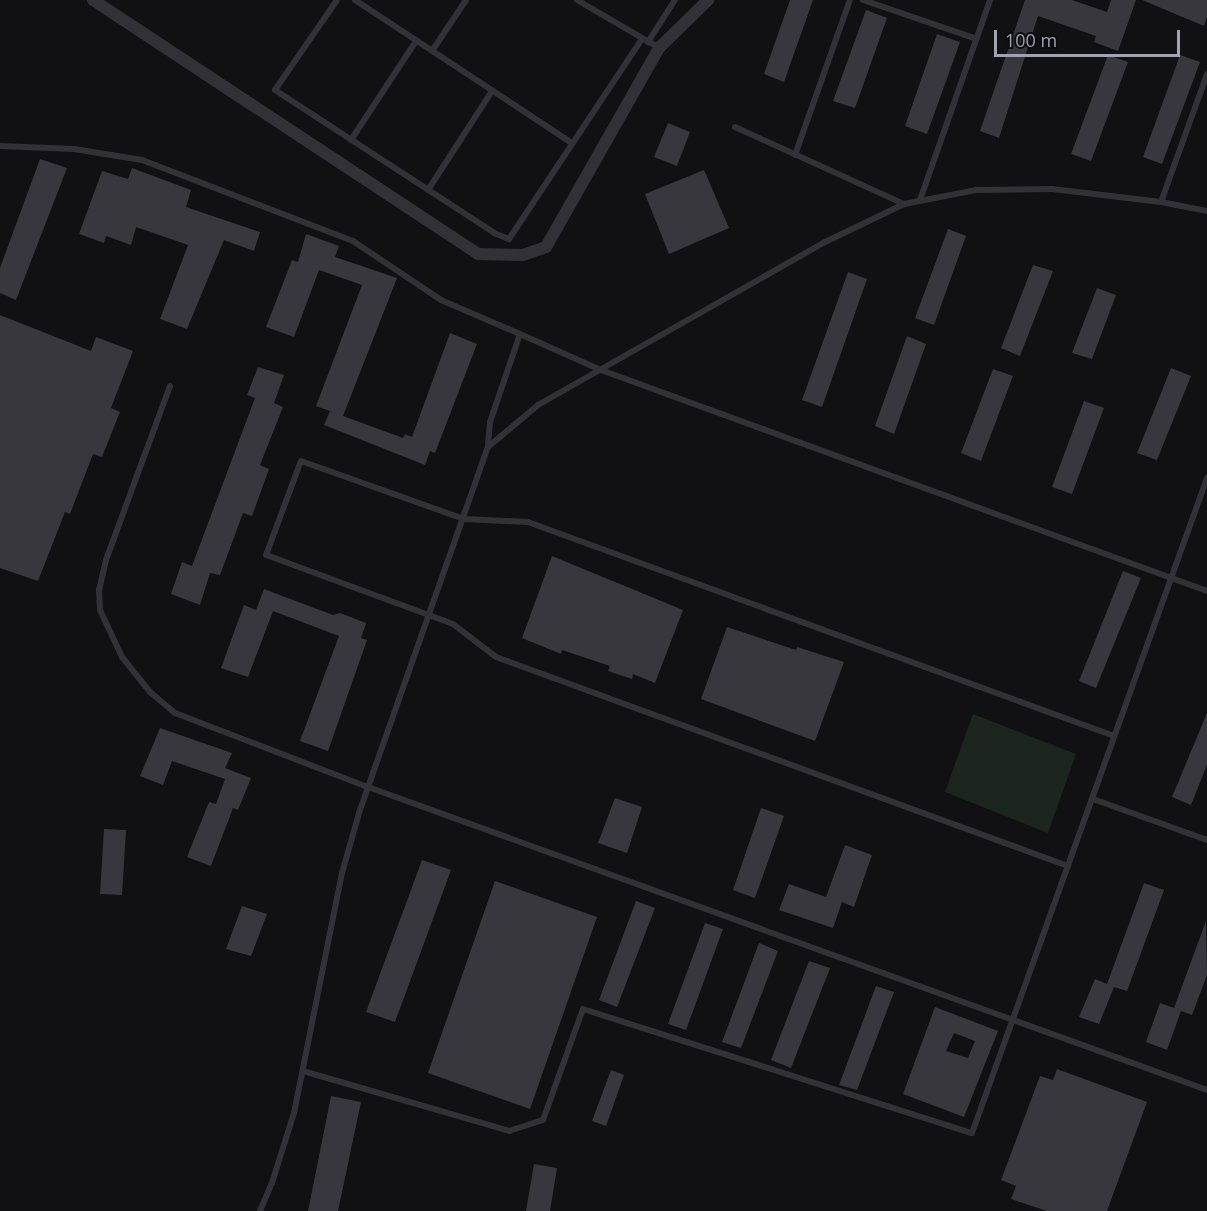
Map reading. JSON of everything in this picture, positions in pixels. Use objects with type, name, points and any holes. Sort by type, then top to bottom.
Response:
[{"type":"street","points":[[93,0],[478,254],[523,255],[546,247],[650,43],[708,0]]},
{"type":"lane","points":[[337,0],[275,90],[494,234],[509,239],[572,143],[650,43],[675,0]]},
{"type":"lane","points":[[355,0],[572,143]]},
{"type":"lane","points":[[432,51],[466,0]]},
{"type":"lane","points":[[577,0],[650,43]]},
{"type":"lane","points":[[795,155],[850,0]]},
{"type":"lane","points":[[863,0],[977,39]]},
{"type":"lane","points":[[920,200],[990,0]]},
{"type":"lane","points":[[351,140],[416,40]]},
{"type":"lane","points":[[1161,202],[1207,74]]},
{"type":"lane","points":[[428,190],[492,91]]},
{"type":"lane","points":[[735,128],[904,204]]},
{"type":"lane","points":[[0,146],[74,148],[141,160],[353,241],[441,300],[601,370],[1207,591]]},
{"type":"lane","points":[[488,447],[537,405],[823,243],[904,204],[976,190],[1033,189],[1161,202],[1207,211]]},
{"type":"lane","points":[[260,1211],[283,1151],[303,1071],[342,873],[368,787],[488,447],[490,422],[520,334]]},
{"type":"lane","points":[[170,386],[106,560],[99,590],[100,610],[106,629],[122,657],[150,692],[175,713],[368,787],[1207,1090]]},
{"type":"lane","points":[[1068,866],[496,657],[453,624],[266,555],[301,461],[464,519],[528,522],[1114,736]]},
{"type":"lane","points":[[303,1071],[509,1131],[543,1120],[583,1009],[972,1133],[1207,478]]},
{"type":"lane","points":[[1093,799],[1207,840]]},
{"type":"shaded area","points":[[973,714],[1076,754],[1048,833],[945,792]]},
{"type":"building","points":[[790,0],[813,0],[784,82],[764,74]]},
{"type":"building","points":[[1025,0],[1072,0],[1107,12],[1111,0],[1136,0],[1118,51],[1094,42],[1096,36],[1038,16],[999,138],[980,131]]},
{"type":"building","points":[[1142,0],[1207,0],[1207,17],[1204,26]]},
{"type":"building","points":[[866,10],[887,18],[855,108],[833,101]]},
{"type":"building","points":[[937,34],[960,42],[927,134],[905,126]]},
{"type":"building","points":[[1108,55],[1128,62],[1091,161],[1071,154]]},
{"type":"building","points":[[1180,55],[1200,62],[1162,164],[1143,157]]},
{"type":"building","points":[[668,123],[690,132],[677,166],[654,157]]},
{"type":"building","points":[[40,159],[67,168],[16,300],[0,293],[0,268]]},
{"type":"building","points":[[132,168],[191,190],[186,207],[260,232],[254,251],[224,240],[187,329],[160,319],[188,245],[136,227],[131,245],[106,236],[104,243],[79,234],[102,171],[128,179]]},
{"type":"building","points":[[704,170],[729,228],[669,254],[645,194]]},
{"type":"building","points":[[948,229],[966,236],[934,325],[915,318]]},
{"type":"building","points":[[306,234],[339,246],[335,257],[397,278],[343,416],[403,438],[405,434],[412,437],[450,333],[477,344],[435,453],[430,451],[425,465],[324,425],[330,411],[316,406],[362,285],[319,270],[294,337],[266,327],[292,260],[298,262]]},
{"type":"building","points":[[1033,265],[1053,271],[1020,356],[1001,348]]},
{"type":"building","points":[[848,272],[867,279],[822,407],[802,400]]},
{"type":"building","points":[[1097,288],[1116,295],[1092,359],[1072,353]]},
{"type":"building","points":[[0,315],[91,351],[96,337],[133,351],[111,408],[120,412],[102,457],[93,454],[70,514],[65,512],[38,581],[0,568]]},
{"type":"building","points":[[907,336],[926,344],[894,434],[875,426]]},
{"type":"building","points":[[258,367],[284,375],[274,403],[283,407],[260,465],[269,469],[252,516],[243,513],[220,575],[210,573],[200,605],[171,594],[182,562],[192,566],[255,398],[247,395]]},
{"type":"building","points":[[1171,368],[1191,376],[1157,460],[1137,453]]},
{"type":"building","points":[[993,369],[1013,376],[981,461],[961,453]]},
{"type":"building","points":[[1084,401],[1104,408],[1072,494],[1052,487]]},
{"type":"building","points":[[552,556],[683,610],[655,683],[633,674],[632,679],[608,671],[610,666],[562,650],[561,654],[522,638]]},
{"type":"building","points":[[1123,571],[1141,578],[1096,688],[1079,681]]},
{"type":"building","points":[[264,589],[333,615],[340,613],[366,623],[361,638],[367,640],[328,751],[300,741],[339,636],[273,611],[248,677],[221,668],[244,605],[256,610]]},
{"type":"building","points":[[727,627],[796,650],[797,647],[844,662],[815,741],[701,699]]},
{"type":"building","points":[[1207,713],[1207,765],[1191,805],[1172,797]]},
{"type":"building","points":[[160,728],[232,753],[225,768],[251,778],[238,810],[233,808],[211,866],[187,857],[209,802],[216,804],[225,779],[172,761],[163,785],[140,776]]},
{"type":"building","points":[[615,798],[642,807],[627,853],[598,843]]},
{"type":"building","points":[[761,808],[784,816],[755,898],[733,890]]},
{"type":"building","points":[[104,829],[126,830],[122,895],[100,894]]},
{"type":"building","points":[[845,845],[872,855],[854,907],[842,902],[833,928],[779,910],[789,884],[826,897]]},
{"type":"building","points":[[422,860],[451,870],[395,1022],[366,1012]]},
{"type":"building","points":[[495,881],[597,917],[530,1109],[428,1073]]},
{"type":"building","points":[[1144,883],[1164,890],[1127,991],[1114,987],[1099,1024],[1079,1017],[1095,979],[1107,984]]},
{"type":"building","points":[[636,901],[655,908],[617,1007],[599,1000]]},
{"type":"building","points":[[242,906],[267,914],[251,956],[226,949]]},
{"type":"building","points":[[1206,921],[1207,975],[1192,1015],[1181,1011],[1167,1050],[1146,1042],[1160,1003],[1174,1008]]},
{"type":"building","points":[[705,923],[723,929],[686,1030],[668,1024]]},
{"type":"building","points":[[759,943],[778,951],[741,1048],[722,1042]]},
{"type":"building","points":[[809,961],[830,968],[791,1068],[771,1060]]},
{"type":"building","points":[[876,986],[894,992],[857,1090],[839,1085]]},
{"type":"building","points":[[935,1007],[998,1031],[964,1117],[903,1094]],"holes":[[[954,1033],[975,1041],[968,1058],[946,1051]]]},
{"type":"building","points":[[1057,1069],[1147,1102],[1107,1211],[1047,1211],[1011,1199],[1016,1186],[1001,1180],[1040,1076],[1053,1080]]},
{"type":"building","points":[[611,1070],[624,1075],[606,1126],[592,1121]]},
{"type":"building","points":[[331,1096],[361,1102],[338,1211],[308,1211]]},
{"type":"building","points":[[534,1164],[557,1168],[550,1211],[526,1211]]}]
